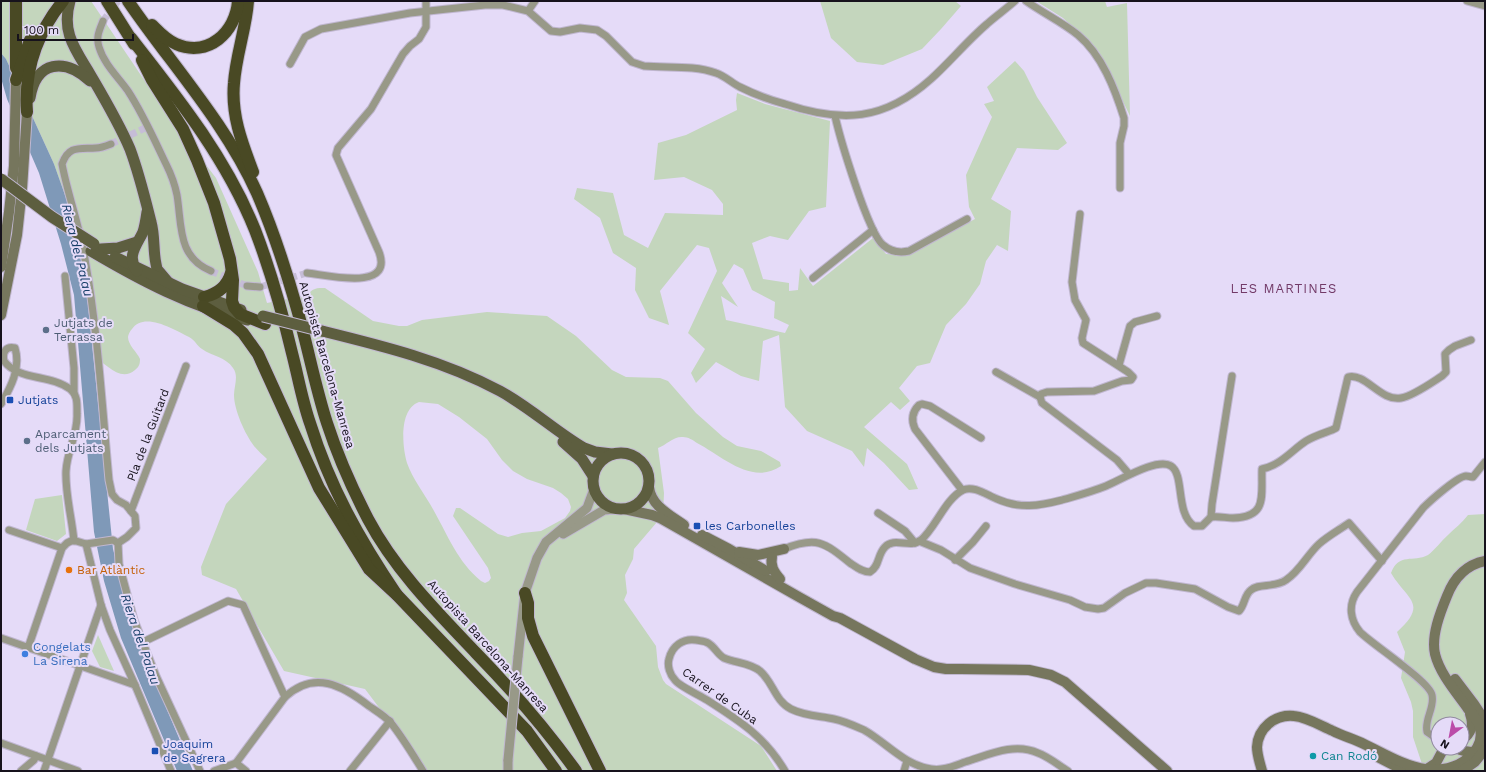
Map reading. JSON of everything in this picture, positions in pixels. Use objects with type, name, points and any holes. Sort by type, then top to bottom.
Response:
[{"type":"highway","points":[[16,1],[16,80]]},
{"type":"highway","points":[[16,80],[33,43],[42,16],[52,1]]},
{"type":"highway","points":[[27,112],[26,90],[33,43],[63,1]]},
{"type":"highway","points":[[107,1],[131,38],[211,145],[241,199],[268,266],[310,422],[324,463],[337,495],[371,556],[397,596]]},
{"type":"highway","name":"Autopista Barcelona-Manresa","points":[[128,1],[224,133],[256,192],[267,219],[297,309],[326,422],[345,471],[370,522],[390,555],[415,587],[541,724],[576,771]]},
{"type":"highway","points":[[134,1],[150,22],[166,38],[178,45],[195,48],[212,44],[226,33],[234,19],[238,1]]},
{"type":"highway","points":[[248,1],[234,78],[234,108],[240,138],[262,194],[267,219]]},
{"type":"highway","points":[[131,38],[152,80],[183,129],[214,203],[230,258],[233,280],[232,301],[234,307],[240,314],[264,320]]},
{"type":"highway","points":[[232,272],[225,286],[214,295],[203,301],[243,333],[250,342],[266,370],[319,488],[368,569],[397,596],[527,731],[556,771]]},
{"type":"highway","points":[[525,593],[528,603],[528,618],[533,636],[600,771]]},
{"type":"main road","points":[[70,1],[67,19],[70,37],[78,56],[120,128],[141,182],[152,224],[153,249],[157,269],[163,286]]},
{"type":"main road","points":[[1,315],[17,235],[26,142],[27,112],[35,82],[42,72],[51,67],[63,66],[76,70],[91,82],[100,92]]},
{"type":"main road","points":[[1,267],[14,166],[16,80]]},
{"type":"main road","points":[[1,179],[52,218],[95,248],[111,263],[163,286],[203,301],[243,319],[264,320],[412,354],[466,374],[501,392],[526,406],[584,448],[595,452],[612,454],[626,453],[636,457],[641,461],[648,473],[648,487],[645,496],[638,503],[630,508],[619,509]]},
{"type":"main road","points":[[1,184],[64,234],[134,267],[140,274],[163,286]]},
{"type":"main road","points":[[134,267],[132,259],[137,242],[145,227],[148,210]]},
{"type":"main road","points":[[95,248],[118,248],[137,242]]},
{"type":"main road","points":[[111,263],[134,267],[143,264],[148,260],[153,249]]},
{"type":"main road","points":[[203,301],[234,307]]},
{"type":"main road","points":[[322,334],[422,364],[489,392],[523,412],[574,451],[582,459],[593,476]]},
{"type":"main road","points":[[612,454],[598,464],[593,476],[594,489],[600,501],[608,506],[637,511],[660,518],[833,616],[840,618],[915,659],[934,666],[953,669],[1029,670],[1040,671],[1058,677],[1167,771]]},
{"type":"main road","points":[[648,487],[655,501],[666,513],[684,525],[730,549],[836,612],[840,618]]},
{"type":"main road","points":[[730,549],[758,555],[784,549]]},
{"type":"main road","points":[[741,565],[751,568],[761,568],[772,557],[784,549]]},
{"type":"main road","points":[[772,557],[773,569],[780,579]]},
{"type":"main road","points":[[1474,752],[1479,744],[1481,736],[1480,729],[1477,721],[1446,677],[1436,656],[1434,643],[1436,631],[1450,588],[1454,581],[1472,565],[1485,561]]},
{"type":"main road","points":[[1441,666],[1450,673],[1485,720]]},
{"type":"main road","points":[[1467,707],[1471,715],[1473,726],[1470,731]]},
{"type":"main road","points":[[1262,771],[1257,748],[1258,738],[1265,727],[1276,718],[1285,716],[1294,716],[1311,721],[1408,764],[1427,769],[1445,770],[1464,761],[1474,752],[1482,748],[1485,737]]},
{"type":"main road","points":[[1341,735],[1359,747],[1405,771]]},
{"type":"main road","points":[[1462,771],[1475,762],[1485,749]]},
{"type":"main road","points":[[1470,751],[1474,752]]},
{"type":"main road","points":[[1427,769],[1434,765],[1436,756]]},
{"type":"main road","points":[[1445,770],[1451,760],[1451,756]]},
{"type":"street","points":[[307,273],[346,278],[362,278],[371,277],[379,271],[382,263],[379,252],[336,155],[338,148],[371,109],[403,54],[410,46],[420,39],[426,27],[426,1]]},
{"type":"street","points":[[528,11],[535,1]]},
{"type":"street","points":[[290,64],[305,37],[320,29],[397,15],[485,5],[503,5],[528,11],[551,30],[560,32],[575,28],[584,28],[602,32],[613,41],[632,62],[637,64],[644,66],[704,70],[718,74],[740,87],[785,105],[826,115],[859,116],[876,112],[916,91],[946,64],[986,24],[1015,1]]},
{"type":"street","points":[[1026,1],[1078,34],[1093,49],[1103,66],[1124,118],[1124,126],[1120,143],[1120,188]]},
{"type":"street","points":[[1467,1],[1485,6]]},
{"type":"street","points":[[103,21],[97,36],[100,49],[109,66],[128,91],[171,173],[177,195],[182,239],[189,253],[202,267],[211,271]]},
{"type":"street","points":[[835,116],[846,154],[873,230],[876,238],[882,245],[892,251],[909,251],[967,219]]},
{"type":"street","points":[[28,648],[62,548],[67,543],[74,540],[90,543],[115,541],[126,537],[136,528],[135,516],[126,505],[117,500],[112,494],[109,480],[90,293],[78,222],[62,164],[65,156],[73,150],[97,148],[111,144]]},
{"type":"street","points":[[1040,397],[1041,394],[1047,392],[1094,390],[1122,381],[1131,380],[1133,377],[1131,374],[1083,343],[1082,338],[1086,320],[1075,300],[1072,282],[1080,214]]},
{"type":"street","points":[[813,278],[873,230]]},
{"type":"street","points":[[65,276],[74,368],[74,393],[76,399],[77,422],[66,470],[74,540]]},
{"type":"street","points":[[247,286],[260,287]]},
{"type":"street","points":[[1119,366],[1130,326],[1135,322],[1157,316]]},
{"type":"street","points":[[1211,517],[1239,518],[1256,512],[1260,503],[1262,469],[1281,461],[1308,439],[1336,428],[1348,377],[1356,377],[1388,397],[1395,399],[1406,397],[1442,376],[1446,372],[1445,354],[1448,350],[1472,340]]},
{"type":"street","name":"Pla de la Guitard","points":[[131,511],[186,366]]},
{"type":"street","points":[[1,404],[17,372],[63,385],[74,393]]},
{"type":"street","points":[[996,372],[1040,397],[1042,403],[1117,460],[1129,474]]},
{"type":"street","points":[[784,549],[805,542],[820,544],[830,548],[859,569],[870,572],[876,567],[882,551],[887,545],[893,543],[908,544],[917,542],[962,490],[969,488],[974,489],[1004,502],[1020,506],[1029,506],[1050,503],[1095,490],[1129,474],[1158,464],[1170,465],[1176,472],[1184,513],[1187,520],[1194,526],[1202,526],[1211,517],[1232,376]]},
{"type":"street","points":[[962,490],[915,429],[912,421],[914,412],[919,405],[922,404],[930,406],[981,438]]},
{"type":"street","points":[[1430,735],[1427,732],[1425,725],[1432,704],[1433,697],[1431,691],[1421,681],[1366,638],[1355,626],[1352,620],[1351,607],[1354,596],[1423,508],[1456,481],[1466,476],[1472,477],[1485,462]]},
{"type":"street","points":[[508,771],[525,593],[536,558],[542,547],[552,536],[587,508],[594,489]]},
{"type":"street","points":[[552,536],[562,534],[604,510],[619,509]]},
{"type":"street","points":[[878,513],[905,531],[917,542],[941,550],[970,568],[1091,608],[1104,608],[1125,592],[1146,583],[1156,583],[1195,589],[1228,607],[1239,610],[1242,608],[1251,589],[1273,586],[1285,580],[1304,563],[1319,545],[1349,523],[1382,561]]},
{"type":"street","points":[[955,560],[986,526]]},
{"type":"street","points":[[9,530],[62,548]]},
{"type":"street","points":[[115,541],[124,586],[142,642],[200,771]]},
{"type":"street","points":[[90,543],[102,604],[110,630],[171,771]]},
{"type":"street","points":[[142,642],[228,601],[243,605],[285,697]]},
{"type":"street","points":[[44,771],[102,604]]},
{"type":"street","points":[[1,638],[135,685]]},
{"type":"street","name":"Carrer de Cuba","points":[[785,771],[766,744],[752,730],[675,681],[669,670],[669,660],[674,648],[681,642],[688,639],[705,641],[711,645],[719,655],[726,659],[746,664],[759,670],[768,679],[782,703],[790,709],[801,713],[835,719],[862,729],[878,738],[907,760],[922,767],[943,771],[997,752],[1008,749],[1023,749],[1037,752],[1068,771]]},
{"type":"street","points":[[214,771],[236,763],[285,697],[294,688],[320,682],[346,690],[390,721],[402,737],[423,771]]},
{"type":"street","points":[[350,771],[390,721]]},
{"type":"street","points":[[1,743],[78,771]]},
{"type":"street","points":[[21,771],[36,756]]},
{"type":"street","points":[[904,771],[907,760]]},
{"type":"street","points":[[236,763],[246,771]]},
{"type":"green space","points":[[1,1],[91,1],[165,111],[216,178],[258,272],[267,303],[308,295],[315,289],[325,288],[373,321],[399,326],[407,326],[422,320],[487,312],[547,316],[576,336],[612,370],[626,377],[660,378],[668,381],[696,413],[723,437],[737,446],[761,451],[780,462],[781,466],[770,471],[759,473],[748,471],[738,467],[685,437],[673,439],[658,448],[664,493],[663,515],[634,549],[633,559],[625,575],[627,593],[624,600],[656,646],[658,667],[666,684],[761,746],[777,771],[427,771],[365,689],[284,671],[236,589],[202,575],[201,567],[226,504],[267,459],[251,441],[238,415],[234,401],[236,378],[235,371],[227,361],[202,349],[189,337],[168,327],[152,322],[137,324],[129,334],[129,343],[140,359],[135,370],[124,374],[119,373],[113,371],[94,357],[86,286],[72,215],[54,164],[6,59],[1,53]],"holes":[[[419,402],[438,404],[459,417],[487,439],[502,460],[513,471],[527,479],[553,488],[568,499],[571,507],[565,518],[541,531],[522,533],[508,537],[498,534],[460,508],[456,508],[453,516],[488,568],[491,578],[485,583],[473,574],[460,557],[431,505],[412,475],[405,456],[403,438],[405,420],[408,412]]]},
{"type":"green space","points":[[820,1],[955,1],[961,6],[922,49],[883,65],[857,62],[831,38]]},
{"type":"green space","points":[[1036,1],[1105,1],[1107,7],[1127,3],[1130,116],[1099,52],[1063,18]]},
{"type":"green space","points":[[1015,61],[1024,71],[1037,97],[1067,143],[1058,150],[1017,148],[991,199],[1011,211],[1008,251],[997,245],[986,261],[980,284],[966,304],[946,325],[930,363],[917,366],[899,388],[910,401],[900,410],[891,402],[864,427],[907,464],[918,489],[909,490],[884,463],[867,448],[864,467],[852,451],[807,431],[785,407],[779,335],[763,341],[759,381],[741,376],[716,362],[696,383],[691,373],[705,349],[688,333],[717,271],[709,248],[697,245],[660,291],[669,325],[649,318],[635,290],[636,268],[613,253],[600,218],[574,199],[577,188],[613,193],[624,235],[648,248],[665,213],[723,215],[723,204],[712,190],[684,177],[654,180],[658,143],[686,135],[737,110],[737,93],[765,104],[830,121],[826,207],[809,211],[788,240],[770,236],[752,243],[763,279],[789,283],[789,291],[798,290],[800,268],[813,286],[873,238],[886,254],[905,255],[975,219],[969,207],[966,175],[992,117],[984,104],[994,101],[987,87]],"holes":[[[734,264],[743,269],[752,290],[775,302],[774,318],[789,325],[785,333],[726,320],[721,296],[738,307],[722,283]]]},
{"type":"green space","points":[[62,495],[66,534],[57,541],[26,530],[35,499]]},
{"type":"green space","points":[[1485,514],[1485,771],[1418,771],[1422,764],[1413,737],[1413,711],[1411,702],[1401,678],[1405,652],[1397,632],[1407,622],[1412,614],[1413,608],[1412,602],[1391,573],[1398,562],[1402,560],[1428,555],[1468,515]]},
{"type":"green space","points":[[98,635],[114,671],[100,667],[92,651]]},
{"type":"water","name":"Riera del Palau","points":[[1,53],[6,59],[54,164],[72,215],[86,286],[113,549],[134,632],[193,771],[177,771],[121,638],[104,581],[94,532],[74,295],[61,244],[39,173],[7,99],[1,78]]},
{"type":"tunnel","points":[[103,21],[118,1]]},
{"type":"tunnel","points":[[111,144],[145,128]]},
{"type":"tunnel","points":[[211,271],[247,286]]},
{"type":"tunnel","points":[[260,287],[307,273]]},
{"type":"place","name":"Jutjats de Terrassa","points":[[46,330]]},
{"type":"place","name":"Jutjats","points":[[10,400]]},
{"type":"place","name":"Aparcament dels Jutjats","points":[[27,441]]},
{"type":"place","name":"les Carbonelles","points":[[697,526]]},
{"type":"place","name":"Bar Atlàntic","points":[[69,570]]},
{"type":"place","name":"Congelats La Sirena","points":[[25,654]]},
{"type":"place","name":"Joaquim de Sagrera","points":[[155,751]]},
{"type":"place","name":"Can Rodó","points":[[1313,756]]},
{"type":"district","name":"LES MARTINES","points":[[1284,288]]}]
